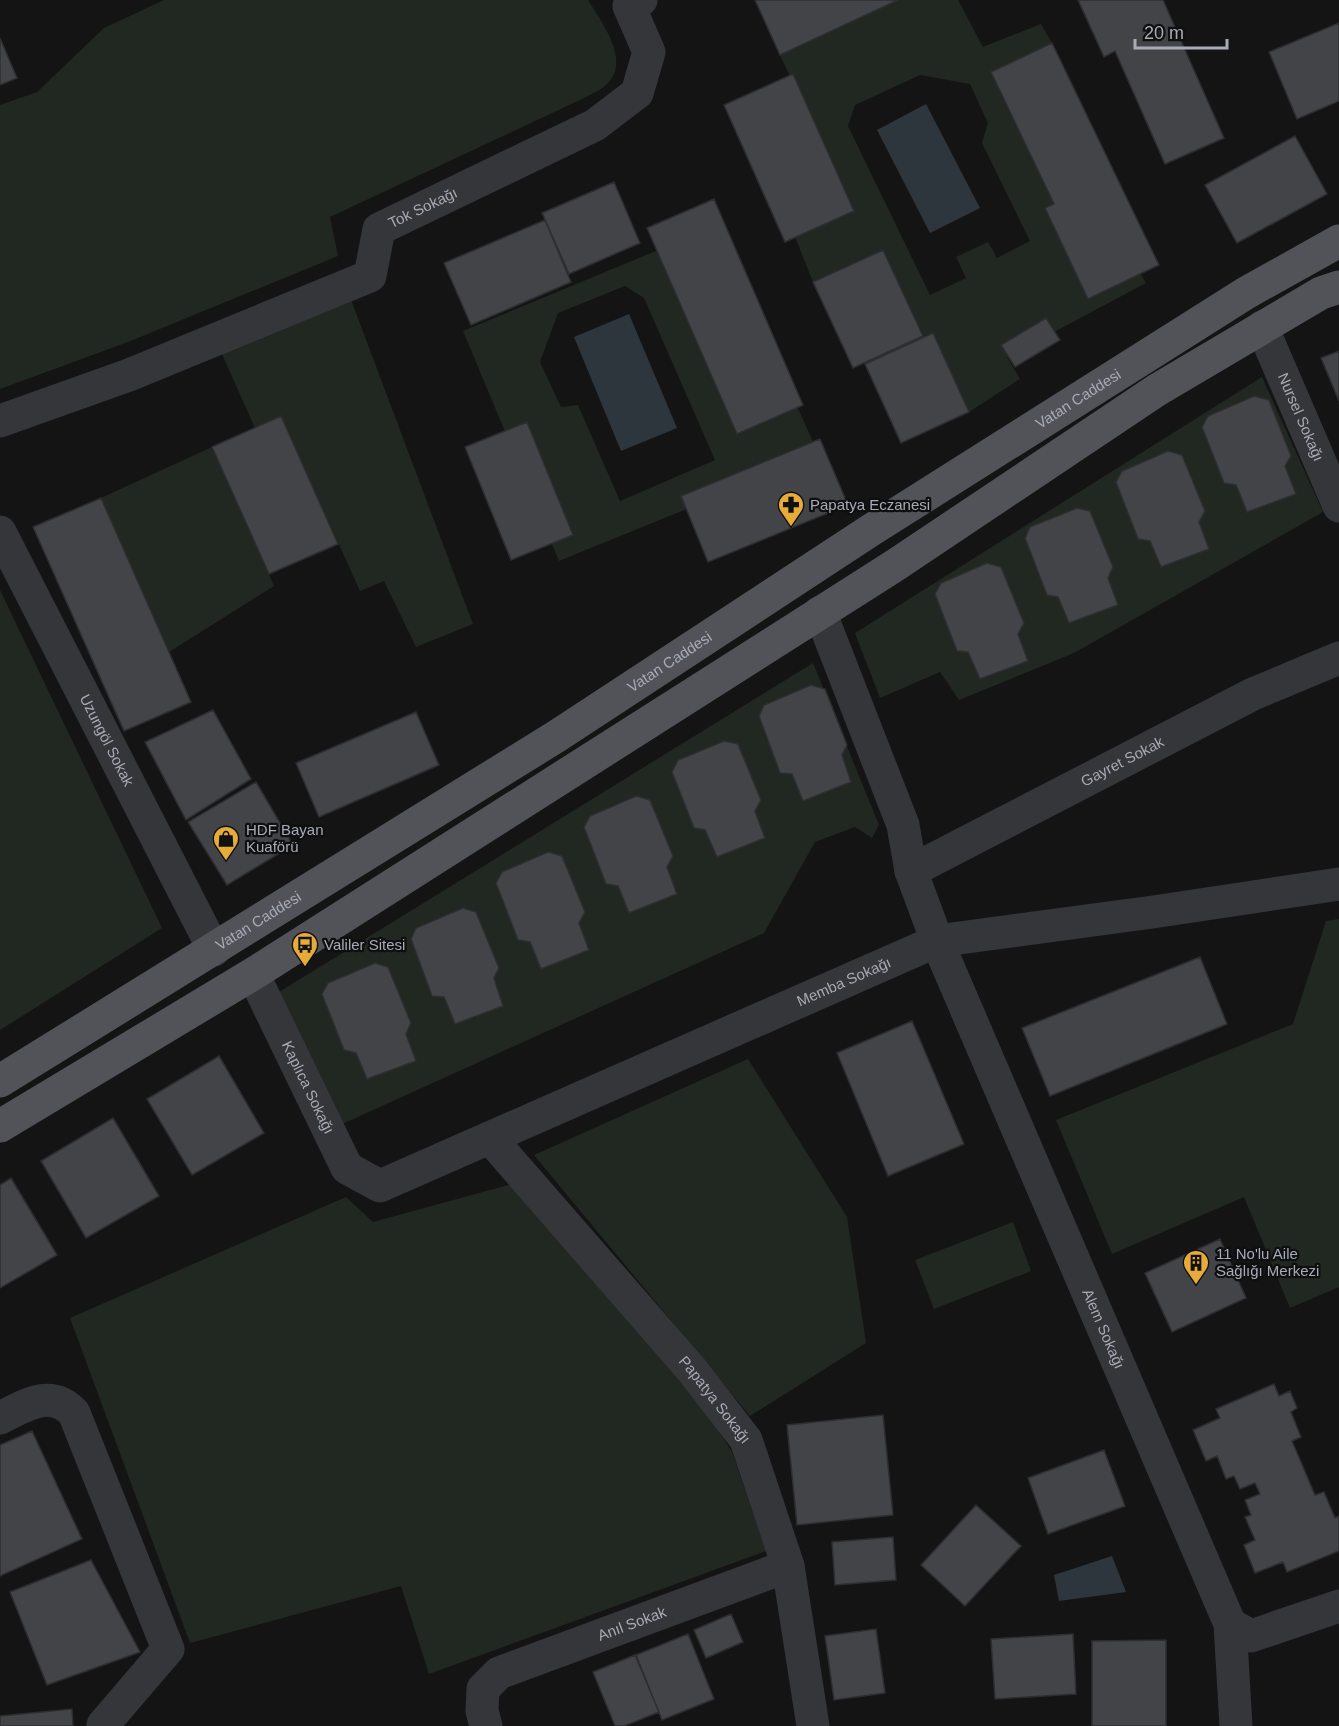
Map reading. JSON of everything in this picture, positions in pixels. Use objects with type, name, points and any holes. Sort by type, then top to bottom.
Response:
[{"type":"main road","name":"Vatan Caddesi","points":[[0,1081],[557,736],[871,530],[1246,293],[1339,241]]},
{"type":"main road","points":[[0,1126],[253,974],[894,566],[1157,390],[1321,293],[1339,287]]},
{"type":"street","name":"Tok Sokağı","points":[[0,421],[129,375],[370,276],[379,229],[595,125],[637,93],[649,52],[628,2]]},
{"type":"street","name":"Nursel Sokağı","points":[[1262,327],[1339,506]]},
{"type":"street","name":"Uzungöl Sokak","points":[[4,546],[214,950]]},
{"type":"street","name":"Alem Sokağı","points":[[820,612],[903,825],[911,872],[937,940],[1230,1624],[1236,1726]]},
{"type":"street","name":"Gayret Sokak","points":[[911,872],[1253,694],[1339,658]]},
{"type":"street","name":"Memba Sokağı","points":[[380,1186],[937,940],[1153,912],[1339,884]]},
{"type":"street","name":"Kaplıca Sokağı","points":[[253,974],[347,1168],[380,1186]]},
{"type":"street","name":"Papatya Sokağı","points":[[490,1138],[692,1370],[746,1440],[788,1566],[813,1726]]},
{"type":"street","points":[[0,1418],[44,1399],[56,1400],[67,1405],[74,1413],[168,1650],[104,1725]]},
{"type":"street","name":"Anıl Sokak","points":[[486,1726],[482,1711],[483,1689],[499,1673],[788,1566]]},
{"type":"street","points":[[1230,1624],[1251,1636],[1339,1606]]},
{"type":"shaded area","points":[[164,0],[588,0],[612,42],[616,65],[606,85],[594,93],[330,217],[338,256],[128,342],[0,389],[0,105],[37,92],[104,28]]},
{"type":"shaded area","points":[[898,0],[958,0],[983,47],[1041,24],[1052,43],[991,73],[1054,204],[1045,208],[1088,298],[1140,273],[1146,283],[1007,357],[1020,379],[969,412],[933,333],[924,336],[883,250],[813,282],[795,237],[854,211],[780,55]],"holes":[[[920,75],[970,84],[988,123],[982,143],[1030,241],[997,258],[988,242],[956,257],[966,278],[930,295],[848,126],[855,105]]]},
{"type":"shaded area","points":[[926,104],[980,208],[930,233],[877,130]]},
{"type":"shaded area","points":[[716,226],[819,455],[559,561],[463,331]],"holes":[[[625,286],[644,298],[715,460],[620,501],[578,405],[561,407],[540,362],[558,313]]]},
{"type":"shaded area","points":[[350,297],[473,624],[416,647],[384,581],[360,591],[281,416],[255,428],[221,352]]},
{"type":"shaded area","points":[[629,314],[677,428],[621,451],[574,337]]},
{"type":"shaded area","points":[[1262,377],[1323,512],[1074,653],[959,700],[940,672],[880,698],[855,633]]},
{"type":"shaded area","points":[[212,447],[274,586],[169,652],[101,498]]},
{"type":"shaded area","points":[[0,590],[162,928],[0,1030]]},
{"type":"shaded area","points":[[813,663],[879,825],[872,838],[855,827],[815,842],[764,933],[340,1125],[279,992]]},
{"type":"shaded area","points":[[1339,919],[1339,1287],[1290,1308],[1244,1197],[1112,1254],[1056,1120],[1293,1024],[1326,921]]},
{"type":"shaded area","points":[[748,1059],[847,1217],[866,1343],[750,1416],[534,1155]]},
{"type":"shaded area","points":[[512,1184],[695,1394],[732,1452],[766,1551],[429,1674],[401,1586],[190,1643],[70,1318],[346,1197],[373,1222]]},
{"type":"shaded area","points":[[1013,1222],[1031,1271],[934,1309],[915,1260]]},
{"type":"shaded area","points":[[1112,1556],[1126,1592],[1059,1601],[1054,1575]]},
{"type":"building","points":[[755,0],[898,0],[780,55]]},
{"type":"building","points":[[1078,0],[1163,0],[1224,138],[1165,164],[1115,51],[1104,57]]},
{"type":"building","points":[[1339,23],[1339,101],[1297,119],[1269,52]]},
{"type":"building","points":[[0,38],[17,78],[0,85]]},
{"type":"building","points":[[1052,43],[1159,265],[1088,299],[1045,208],[1054,204],[991,72]]},
{"type":"building","points":[[793,74],[854,211],[785,242],[724,105]]},
{"type":"building","points":[[1295,136],[1327,194],[1237,243],[1205,185]]},
{"type":"building","points":[[614,182],[640,243],[569,274],[542,213]]},
{"type":"building","points":[[714,199],[803,405],[737,434],[647,228]]},
{"type":"building","points":[[545,220],[571,282],[471,325],[444,263]]},
{"type":"building","points":[[883,250],[923,336],[853,368],[813,282]]},
{"type":"building","points":[[1046,318],[1060,340],[1015,367],[1001,345]]},
{"type":"building","points":[[933,333],[969,412],[901,443],[865,364]]},
{"type":"building","points":[[1339,351],[1339,401],[1321,358]]},
{"type":"building","points":[[1254,396],[1269,400],[1291,456],[1285,466],[1296,494],[1247,512],[1236,485],[1224,483],[1202,427],[1208,416]]},
{"type":"building","points":[[281,416],[338,544],[269,574],[212,447]]},
{"type":"building","points":[[527,422],[573,535],[511,560],[465,447]]},
{"type":"building","points":[[820,439],[848,505],[708,562],[681,496]]},
{"type":"building","points":[[1168,451],[1182,455],[1205,511],[1199,522],[1209,549],[1161,567],[1150,541],[1138,539],[1116,482],[1122,471]]},
{"type":"building","points":[[101,498],[191,702],[124,731],[33,527]]},
{"type":"building","points":[[1077,508],[1090,511],[1113,567],[1108,578],[1118,605],[1069,623],[1058,597],[1047,595],[1025,538],[1030,527]]},
{"type":"building","points":[[987,563],[1001,567],[1024,623],[1018,634],[1028,661],[980,679],[968,652],[957,651],[935,594],[941,583]]},
{"type":"building","points":[[811,685],[825,689],[847,745],[842,755],[851,782],[803,801],[792,774],[780,773],[759,716],[764,705]]},
{"type":"building","points":[[213,710],[251,779],[186,820],[145,742]]},
{"type":"building","points":[[416,712],[439,765],[319,817],[296,763]]},
{"type":"building","points":[[724,741],[738,744],[761,800],[755,811],[765,838],[717,857],[705,830],[694,828],[672,772],[678,760]]},
{"type":"building","points":[[256,782],[293,845],[227,885],[188,822]]},
{"type":"building","points":[[636,796],[650,800],[673,856],[667,867],[677,894],[629,913],[618,886],[606,884],[584,827],[590,816]]},
{"type":"building","points":[[548,852],[562,856],[585,912],[579,923],[589,950],[541,969],[530,942],[518,940],[496,883],[502,872]]},
{"type":"building","points":[[463,908],[476,912],[499,968],[494,978],[503,1006],[455,1024],[444,997],[432,996],[411,939],[416,928]]},
{"type":"building","points":[[1200,957],[1227,1024],[1050,1096],[1022,1028]]},
{"type":"building","points":[[375,963],[388,967],[411,1023],[406,1034],[416,1061],[367,1079],[356,1053],[344,1050],[322,994],[328,983]]},
{"type":"building","points":[[912,1021],[964,1144],[888,1176],[837,1053]]},
{"type":"building","points":[[219,1056],[264,1133],[192,1175],[147,1099]]},
{"type":"building","points":[[113,1118],[159,1196],[86,1238],[41,1161]]},
{"type":"building","points":[[11,1178],[57,1255],[0,1288],[0,1185]]},
{"type":"building","name":"11 No'lu Aile Sağlığı Merkezi","points":[[1220,1239],[1246,1298],[1172,1332],[1145,1273]]},
{"type":"building","points":[[1274,1384],[1279,1396],[1290,1391],[1297,1408],[1291,1412],[1301,1437],[1292,1441],[1315,1495],[1324,1492],[1335,1518],[1339,1516],[1339,1551],[1287,1572],[1283,1562],[1255,1573],[1244,1545],[1255,1540],[1245,1517],[1251,1515],[1245,1500],[1260,1494],[1255,1483],[1240,1489],[1234,1476],[1226,1479],[1217,1456],[1206,1461],[1193,1430],[1220,1418],[1216,1409]]},
{"type":"building","points":[[883,1415],[893,1515],[797,1525],[787,1425]]},
{"type":"building","points":[[32,1431],[82,1539],[0,1576],[0,1445]]},
{"type":"building","points":[[1104,1450],[1125,1506],[1048,1534],[1028,1478]]},
{"type":"building","points":[[976,1505],[1021,1546],[965,1606],[921,1565]]},
{"type":"building","points":[[893,1537],[896,1580],[835,1585],[832,1542]]},
{"type":"building","points":[[91,1560],[140,1652],[47,1685],[10,1592]]},
{"type":"building","points":[[731,1614],[743,1642],[706,1658],[694,1630]]},
{"type":"building","points":[[876,1629],[885,1693],[834,1700],[825,1636]]},
{"type":"building","points":[[688,1634],[714,1699],[662,1720],[636,1655]]},
{"type":"building","points":[[1073,1634],[1076,1694],[995,1699],[991,1639]]},
{"type":"building","points":[[1166,1640],[1166,1726],[1092,1726],[1092,1641]]},
{"type":"building","points":[[635,1655],[659,1712],[624,1726],[615,1726],[593,1672]]},
{"type":"building","points":[[72,1709],[73,1726],[0,1726],[0,1716]]},
{"type":"place","name":"Papatya Eczanesi","points":[[791,528]]},
{"type":"place","name":"HDF Bayan Kuaförü","points":[[226,862]]},
{"type":"place","name":"Valiler Sitesi","points":[[305,968]]},
{"type":"place","name":"11 No'lu Aile Sağlığı Merkezi","points":[[1196,1286]]}]
